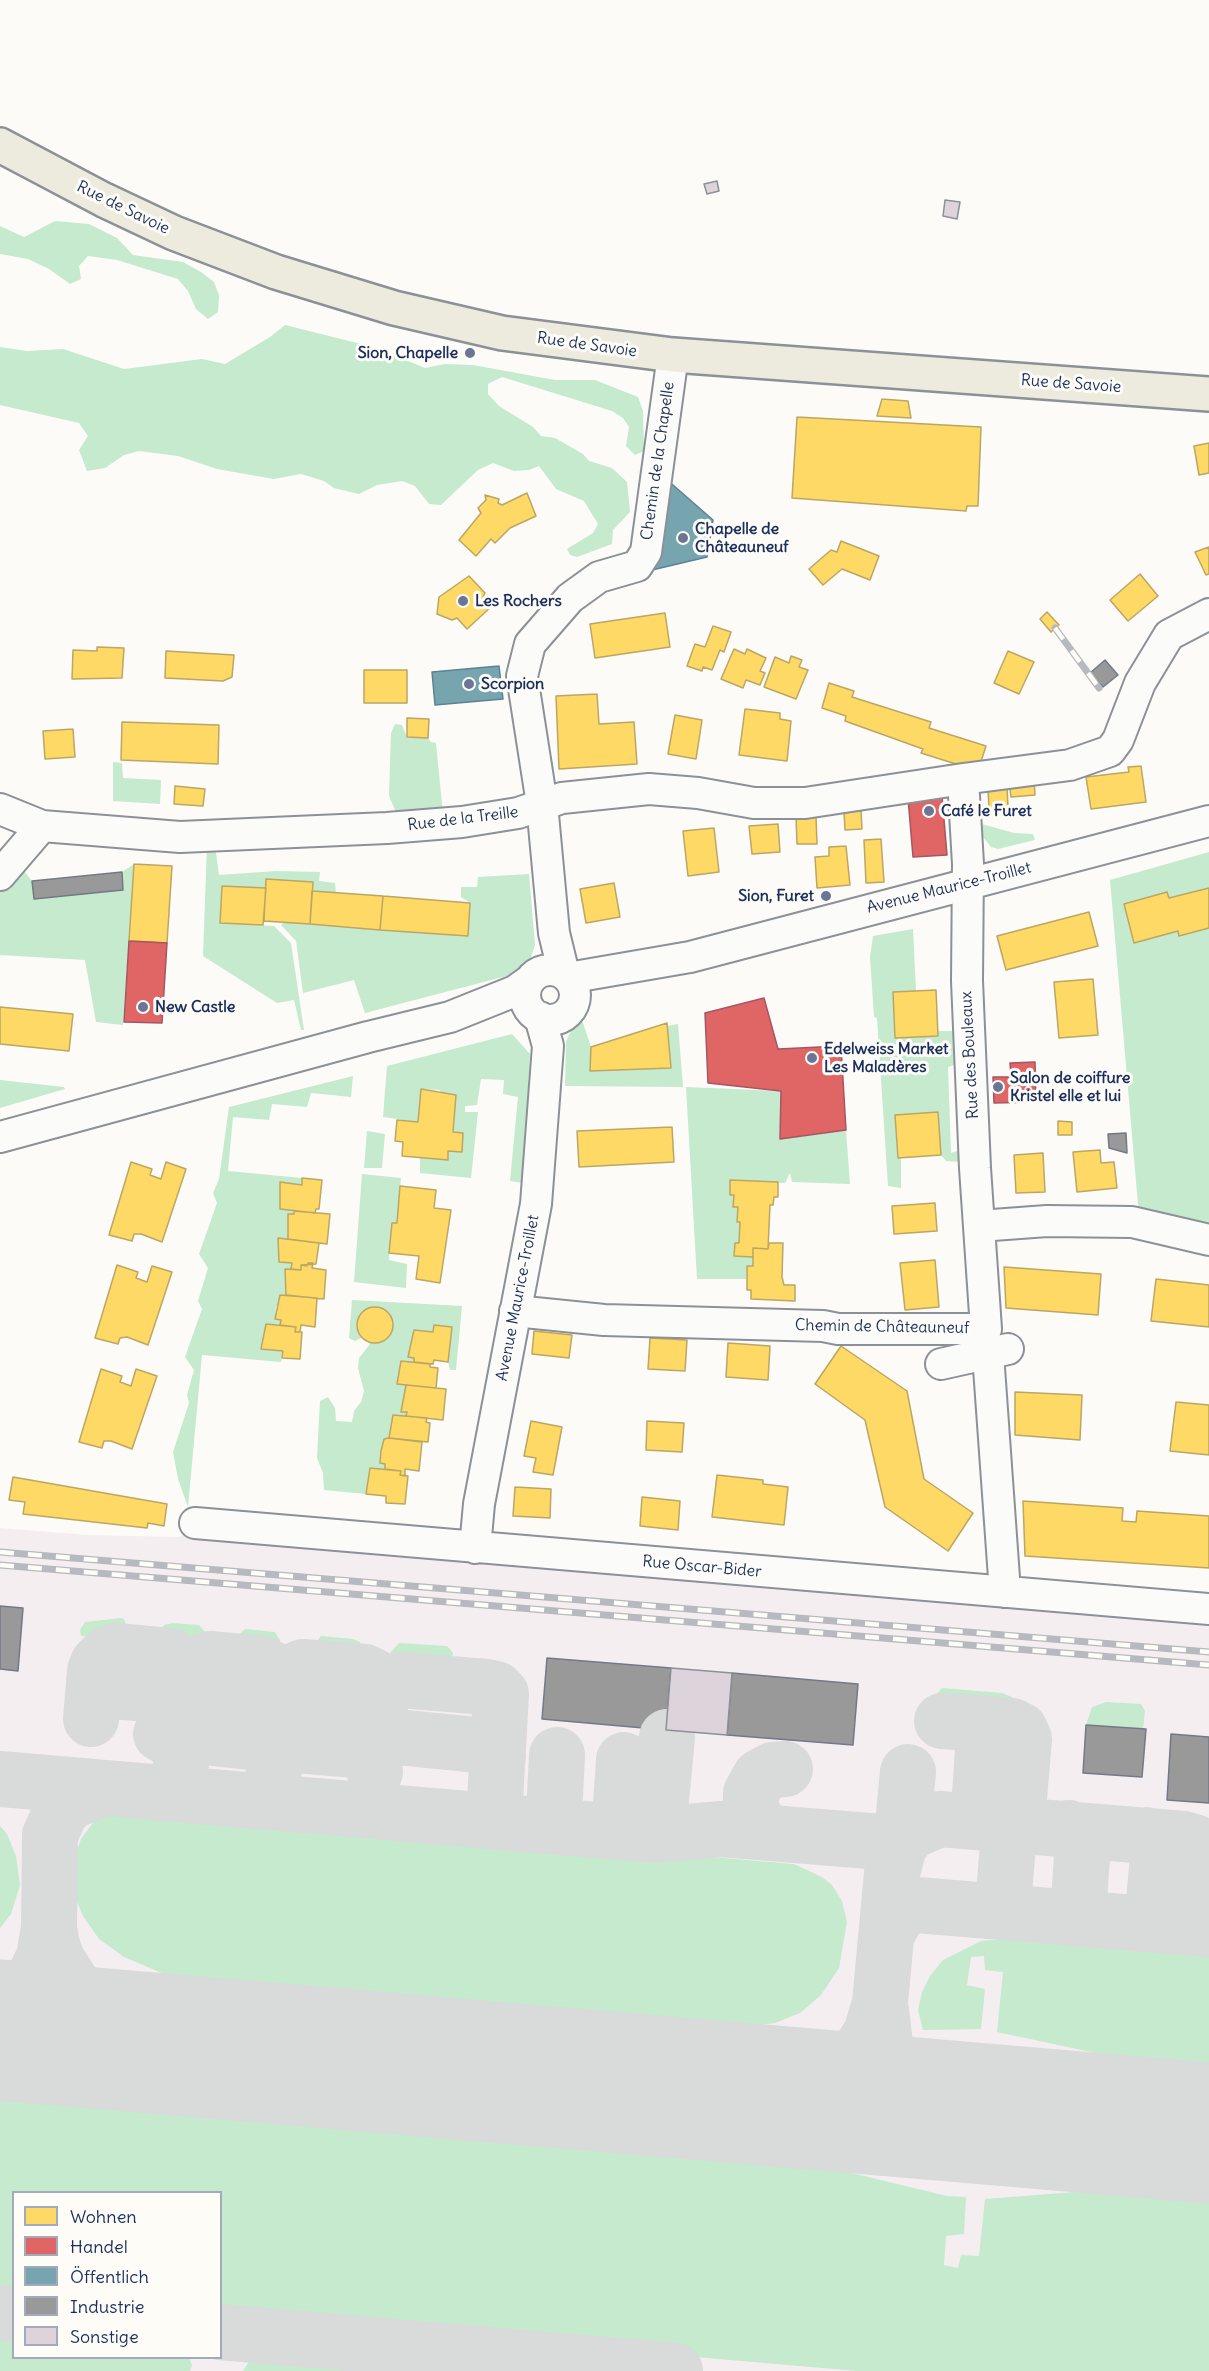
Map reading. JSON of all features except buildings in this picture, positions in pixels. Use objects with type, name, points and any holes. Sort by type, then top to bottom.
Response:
[{"type":"main road","name":"Rue de Savoie","points":[[0,145],[104,200],[174,233],[333,291],[502,333],[673,356],[1209,394]]},
{"type":"street","name":"Chemin de la Chapelle","points":[[551,994],[554,933],[542,804],[522,676],[526,656],[537,633],[589,582],[637,566],[646,552],[673,356]]},
{"type":"street","name":"Rue de la Treille","points":[[0,809],[42,826],[180,837],[387,828],[462,822],[518,813],[562,798],[649,789],[698,793],[754,803],[805,803],[1070,765],[1110,751],[1118,740],[1140,683],[1169,634],[1209,614]]},
{"type":"street","points":[[963,779],[968,864],[966,884]]},
{"type":"street","name":"Avenue Maurice-Troillet","points":[[0,1137],[224,1078],[368,1037],[551,994],[1209,821]]},
{"type":"street","points":[[0,874],[42,826]]},
{"type":"street","name":"Rue des Bouleaux","points":[[966,884],[967,981],[979,1226]]},
{"type":"street","name":"Avenue Maurice-Troillet","points":[[475,1548],[479,1504],[536,1204],[551,994]]},
{"type":"street","points":[[979,1226],[1047,1221],[1132,1222],[1209,1240]]},
{"type":"street","name":"Chemin de Châteauneuf","points":[[515,1311],[603,1320],[823,1326],[838,1329],[986,1329],[979,1226]]},
{"type":"street","points":[[941,1364],[998,1352],[1005,1592]]},
{"type":"street","name":"Rue Oscar-Bider","points":[[195,1523],[1209,1609]]},
{"type":"shaded area","points":[[195,1523],[1209,1609],[1209,2371],[0,2371],[0,1528],[88,1535],[180,1537]]},
{"type":"green space","points":[[55,221],[89,224],[117,238],[133,255],[183,262],[201,272],[214,282],[219,295],[218,312],[208,319],[196,309],[188,291],[178,279],[117,260],[88,256],[79,266],[81,279],[70,284],[49,269],[28,259],[0,254],[0,226],[24,237]]},
{"type":"green space","points":[[285,325],[377,348],[425,368],[445,364],[473,365],[555,380],[595,380],[638,397],[643,411],[644,451],[635,455],[626,446],[629,427],[623,418],[612,411],[502,377],[488,384],[488,394],[499,406],[533,427],[541,436],[555,438],[583,454],[589,461],[612,468],[627,482],[630,512],[613,530],[612,544],[577,557],[570,555],[567,549],[593,533],[598,524],[584,501],[556,489],[539,466],[529,470],[514,471],[493,463],[478,470],[441,505],[429,504],[415,486],[402,481],[377,485],[359,494],[334,488],[324,481],[301,474],[274,479],[217,469],[178,456],[139,451],[124,455],[105,468],[87,471],[79,450],[88,436],[79,423],[0,405],[0,347],[27,351],[63,349],[124,369],[202,359],[225,364],[270,337]]},
{"type":"green space","points":[[395,724],[402,725],[407,737],[428,738],[431,742],[436,743],[443,814],[398,817],[389,796],[391,733]]},
{"type":"green space","points":[[113,762],[122,763],[123,778],[161,780],[160,804],[113,801]]},
{"type":"green space","points":[[982,824],[1014,833],[1033,834],[1035,840],[998,849],[991,847],[983,837]]},
{"type":"green space","points":[[207,846],[215,846],[219,875],[276,871],[320,872],[319,881],[335,883],[336,893],[312,891],[266,880],[266,888],[222,886],[220,923],[274,926],[291,943],[304,1030],[301,1030],[294,1000],[277,1003],[203,956]]},
{"type":"green space","points":[[1209,852],[1209,1226],[1139,1216],[1110,880]]},
{"type":"green space","points":[[134,864],[123,1025],[96,1022],[85,960],[0,955],[0,887],[19,865],[32,881],[35,899],[123,890],[122,872]]},
{"type":"green space","points":[[529,874],[535,945],[530,960],[518,973],[365,1013],[354,980],[303,993],[296,941],[281,925],[284,922],[467,936],[470,903],[461,897],[461,887],[477,887],[478,877]]},
{"type":"green space","points":[[913,929],[916,991],[893,993],[895,1038],[937,1036],[938,1031],[958,1031],[960,1063],[948,1067],[951,1153],[966,1148],[960,1162],[946,1161],[941,1155],[938,1112],[895,1115],[898,1157],[901,1157],[901,1188],[888,1186],[877,1018],[874,1017],[870,957],[873,936]]},
{"type":"green space","points":[[581,1017],[591,1047],[590,1071],[671,1068],[667,1026],[678,1024],[683,1087],[565,1086],[566,1042],[572,1028]]},
{"type":"green space","points":[[512,1034],[530,1054],[523,1183],[510,1181],[518,1097],[503,1094],[504,1080],[481,1079],[477,1105],[465,1106],[465,1112],[478,1112],[471,1178],[420,1173],[420,1158],[447,1160],[448,1151],[462,1152],[463,1133],[453,1132],[440,1090],[421,1089],[418,1122],[383,1117],[387,1066]]},
{"type":"green space","points":[[353,1076],[351,1097],[311,1093],[307,1107],[272,1104],[269,1120],[233,1117],[228,1171],[302,1178],[302,1185],[280,1183],[280,1209],[294,1211],[294,1214],[288,1214],[288,1239],[278,1239],[279,1261],[292,1263],[291,1269],[285,1270],[286,1295],[280,1295],[278,1306],[276,1306],[275,1319],[281,1320],[280,1325],[266,1325],[261,1349],[283,1351],[281,1362],[202,1355],[188,1507],[178,1479],[173,1452],[189,1403],[187,1395],[194,1370],[185,1357],[202,1309],[198,1301],[208,1268],[199,1254],[217,1203],[213,1193],[219,1179],[229,1107]]},
{"type":"green space","points":[[0,1080],[64,1087],[65,1089],[0,1108]]},
{"type":"green space","points":[[686,1087],[781,1091],[781,1139],[846,1130],[850,1184],[792,1182],[790,1173],[785,1183],[730,1181],[730,1195],[734,1195],[733,1206],[738,1207],[737,1221],[740,1222],[739,1243],[735,1243],[734,1256],[753,1257],[753,1266],[747,1266],[746,1279],[697,1279]]},
{"type":"green space","points":[[367,1131],[385,1134],[382,1168],[364,1168]]},
{"type":"green space","points":[[362,1174],[401,1178],[397,1223],[392,1223],[389,1260],[407,1264],[406,1288],[354,1282]]},
{"type":"green space","points":[[352,1300],[462,1306],[456,1370],[450,1370],[448,1362],[452,1327],[434,1325],[433,1332],[414,1330],[408,1357],[414,1358],[414,1362],[402,1361],[397,1383],[406,1385],[401,1411],[407,1412],[406,1416],[393,1415],[389,1440],[381,1452],[380,1463],[385,1464],[385,1469],[371,1468],[366,1494],[324,1490],[323,1473],[317,1458],[320,1401],[328,1397],[335,1408],[336,1421],[352,1422],[354,1411],[361,1402],[364,1391],[358,1368],[359,1358],[370,1344],[361,1338],[355,1341],[349,1338]]},
{"type":"green space","points":[[124,1619],[128,1629],[123,1639],[81,1636],[80,1630],[85,1622]]},
{"type":"green space","points":[[173,1623],[199,1625],[206,1633],[208,1643],[203,1648],[164,1645],[160,1637],[161,1630],[164,1625]]},
{"type":"green space","points":[[245,1629],[275,1632],[280,1640],[278,1651],[275,1654],[236,1651],[233,1648],[234,1639]]},
{"type":"green space","points":[[321,1636],[353,1639],[360,1642],[363,1654],[361,1662],[318,1658],[314,1654],[314,1645]]},
{"type":"green space","points":[[399,1643],[447,1646],[453,1653],[452,1663],[448,1670],[392,1665],[388,1661],[390,1653]]},
{"type":"green space","points":[[942,1688],[1002,1693],[1012,1697],[1010,1719],[937,1713],[935,1696]]},
{"type":"green space","points":[[1106,1702],[1141,1704],[1145,1711],[1143,1729],[1086,1725],[1092,1707]]},
{"type":"green space","points":[[134,1808],[794,1864],[822,1877],[832,1885],[842,1901],[847,1922],[839,1968],[821,1995],[800,2013],[775,2023],[732,2029],[183,1982],[124,1957],[99,1939],[83,1916],[75,1897],[72,1865],[81,1839],[95,1820],[110,1812]]},
{"type":"green space","points":[[0,1826],[7,1834],[16,1856],[20,1885],[11,1914],[0,1928]]},
{"type":"green space","points":[[1013,1938],[1085,1940],[1209,1951],[1209,2070],[1119,2062],[1119,2058],[997,2032],[1003,1972],[985,1970],[984,1956],[971,1957],[967,1985],[985,1989],[981,2029],[923,2030],[918,2010],[922,1992],[930,1976],[943,1960],[981,1941]]},
{"type":"green space","points":[[0,2093],[806,2162],[947,2196],[966,2197],[964,2234],[946,2236],[944,2265],[958,2268],[961,2255],[979,2256],[985,2199],[1113,2189],[1209,2197],[1209,2371],[857,2371],[222,2316],[222,2191],[12,2191],[12,2298],[0,2297]]},
{"type":"green space","points":[[0,2329],[12,2330],[12,2359],[189,2359],[192,2365],[190,2371],[0,2371]]},
{"type":"green space","points":[[256,2351],[481,2371],[243,2371]]},
{"type":"taxiway","points":[[91,1719],[95,1671],[98,1663],[108,1654],[116,1651],[170,1656],[184,1667],[188,1677]]},
{"type":"taxiway","points":[[160,1793],[173,1786],[180,1774],[188,1677],[195,1665],[210,1659],[263,1664],[275,1671],[279,1677],[281,1683],[273,1780],[276,1792],[290,1804]]},
{"type":"taxiway","points":[[281,1683],[289,1673],[303,1667],[365,1672],[373,1676],[381,1688],[379,1726]]},
{"type":"taxiway","points":[[382,1695],[389,1683],[399,1680],[487,1687],[496,1689],[501,1694],[495,1801],[486,1814],[475,1819]]},
{"type":"taxiway","points":[[92,1708],[100,1696],[111,1691],[165,1695],[177,1701],[185,1715],[195,1703],[206,1698],[261,1704],[273,1712],[278,1722],[288,1710],[297,1706],[362,1712],[374,1721],[379,1733]]},
{"type":"taxiway","points":[[942,1721],[973,1723],[981,1728],[984,1736],[979,1809],[967,1820]]},
{"type":"taxiway","points":[[973,1723],[1012,1726],[1020,1730],[1024,1739],[1018,1810],[1006,1823]]},
{"type":"taxiway","points":[[161,1734],[175,1741],[182,1752],[191,1742],[203,1737],[259,1743],[268,1748],[274,1764]]},
{"type":"taxiway","points":[[377,1749],[385,1741],[397,1737],[487,1746],[498,1756]]},
{"type":"taxiway","points":[[667,1737],[660,1811],[664,1825],[674,1833]]},
{"type":"taxiway","points":[[274,1764],[281,1752],[296,1745],[356,1750],[369,1757],[375,1772]]},
{"type":"taxiway","points":[[557,1755],[554,1815],[567,1828]]},
{"type":"taxiway","points":[[624,1760],[620,1820],[633,1833]]},
{"type":"taxiway","points":[[772,1833],[759,1824],[751,1810],[751,1793],[760,1777],[773,1770],[785,1769]]},
{"type":"taxiway","points":[[736,2093],[781,2092],[814,2084],[842,2068],[863,2046],[871,2033],[880,2003],[892,1873],[902,1835],[908,1772]]},
{"type":"taxiway","points":[[0,1779],[654,1835],[721,1829],[882,1842],[908,1834]]},
{"type":"taxiway","points":[[102,1788],[70,1802],[60,1813],[50,1835],[49,1928],[52,1945],[57,1960],[79,1994],[103,2017],[147,2037],[183,2045]]},
{"type":"taxiway","points":[[900,1845],[908,1834],[940,1819],[1184,1839],[1194,1842],[1199,1848],[1192,1915],[1181,1927]]},
{"type":"taxiway","points":[[990,1911],[1002,1902],[1009,1834],[997,1822]]},
{"type":"taxiway","points":[[1067,1918],[1076,1911],[1079,1902],[1083,1840],[1079,1833],[1069,1828]]},
{"type":"taxiway","points":[[1140,1924],[1148,1920],[1153,1912],[1159,1846],[1147,1835]]},
{"type":"taxiway","points":[[887,1934],[895,1919],[904,1909],[917,1905],[1209,1929]]},
{"type":"taxiway","points":[[0,2010],[17,1998],[36,1974],[44,1957],[49,1928]]},
{"type":"taxiway","points":[[880,2003],[885,2044],[896,2067],[921,2093],[941,2104],[1013,2117]]},
{"type":"taxiway","points":[[0,2050],[25,2040],[57,2035]]},
{"type":"taxiway","points":[[0,2313],[12,2314]]},
{"type":"taxiway","points":[[222,2332],[675,2371]]},
{"type":"runway","points":[[0,2030],[1209,2133]]},
{"type":"railway","points":[[1055,628],[1099,688]]},
{"type":"railway","points":[[0,1552],[1209,1652]]},
{"type":"railway","points":[[0,1565],[1209,1665]]},
{"type":"place","name":"Sion, Chapelle","points":[[470,353]]},
{"type":"place","name":"Chapelle de Châteauneuf","points":[[683,538]]},
{"type":"place","name":"Les Rochers","points":[[463,601]]},
{"type":"place","name":"Scorpion","points":[[469,684]]},
{"type":"place","name":"Café le Furet","points":[[929,811]]},
{"type":"place","name":"Sion, Furet","points":[[826,896]]},
{"type":"place","name":"New Castle","points":[[143,1007]]},
{"type":"place","name":"Edelweiss Market Les Maladères","points":[[812,1058]]},
{"type":"place","name":"Salon de coiffure Kristel elle et lui","points":[[998,1087]]}]
